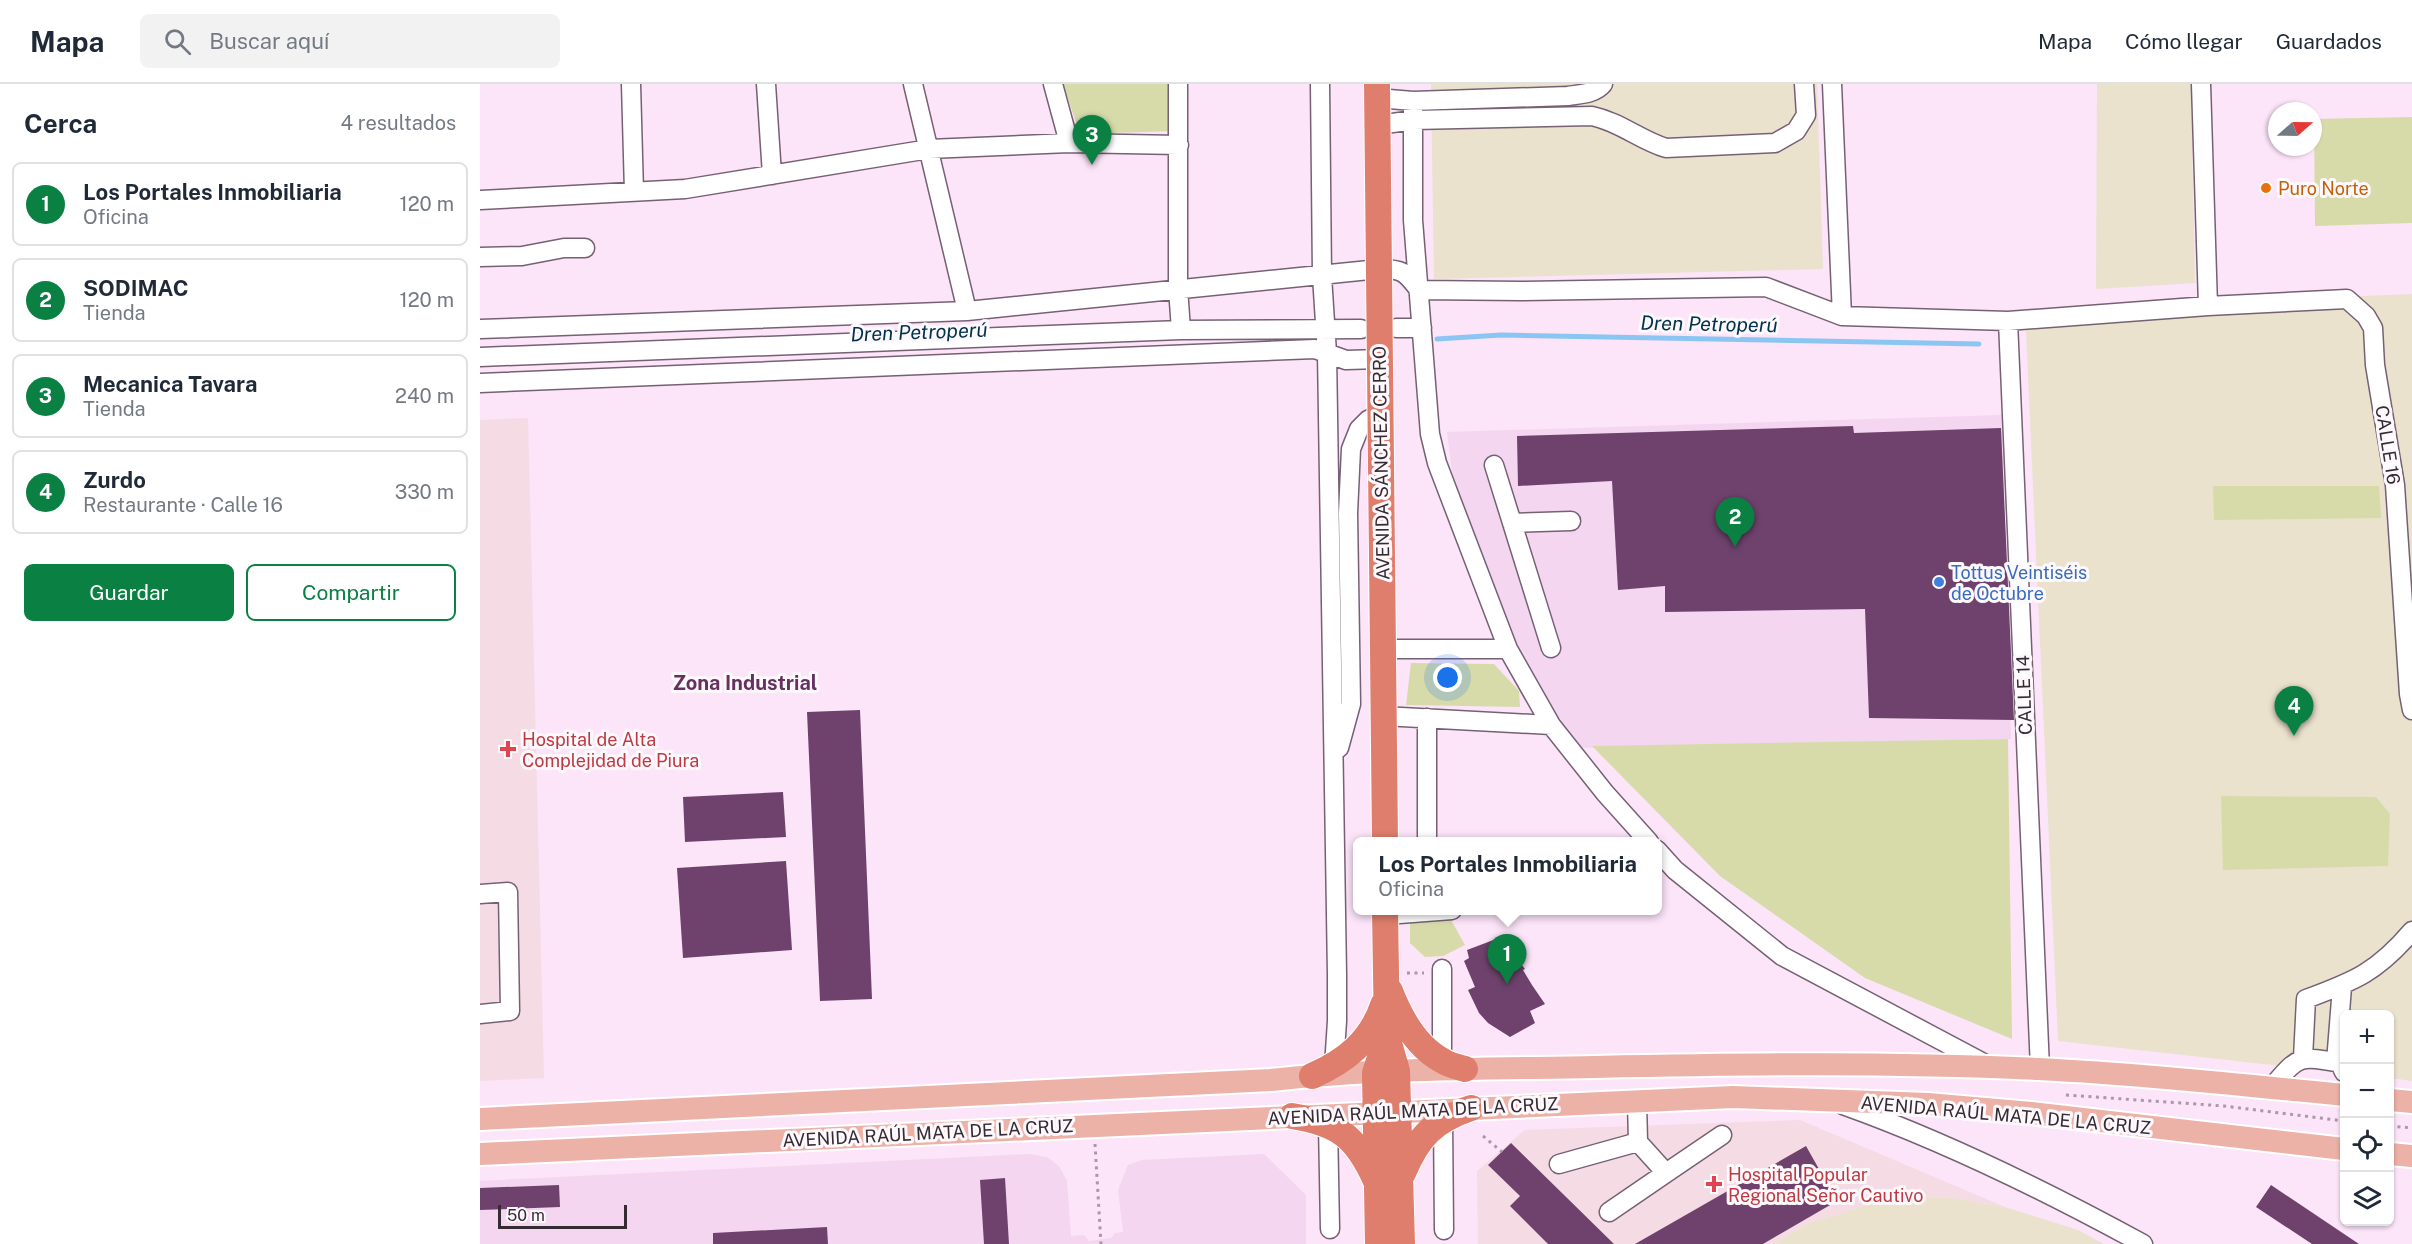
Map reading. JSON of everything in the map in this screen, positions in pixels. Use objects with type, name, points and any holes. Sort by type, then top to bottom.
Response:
[{"type":"highway","name":"AVENIDA SÁNCHEZ CERRO","points":[[1377,91],[1385,837]]},
{"type":"highway","points":[[1378,1244],[1377,1183],[1387,1112],[1385,915]]},
{"type":"highway","points":[[1323,1071],[1350,1055],[1372,1029],[1386,989]]},
{"type":"highway","points":[[1386,989],[1410,1030],[1454,1065]]},
{"type":"highway","points":[[1401,1176],[1418,1141],[1443,1119],[1471,1108]]},
{"type":"highway","points":[[1387,1112],[1401,1176],[1402,1244]]},
{"type":"highway","points":[[1292,1116],[1328,1124],[1350,1139],[1368,1164],[1377,1183]]},
{"type":"main road","name":"AVENIDA RAÚL MATA DE LA CRUZ","points":[[480,1119],[1271,1080],[1323,1071],[1386,1072],[1454,1065],[1857,1064],[1993,1067],[2178,1079],[2340,1095]]},
{"type":"main road","points":[[1610,1102],[1579,1098],[1571,1093],[1569,1086],[1577,1080],[1610,1070],[1641,1066]]},
{"type":"main road","name":"AVENIDA RAÚL MATA DE LA CRUZ","points":[[480,1154],[1733,1097],[1928,1104],[2031,1113],[2340,1149]]},
{"type":"main road","points":[[2394,1100],[2412,1102]]},
{"type":"main road","points":[[2394,1154],[2412,1156]]},
{"type":"street","points":[[631,84],[634,192]]},
{"type":"street","points":[[766,84],[772,175]]},
{"type":"street","points":[[913,84],[967,310]]},
{"type":"street","points":[[1053,84],[1069,143]]},
{"type":"street","points":[[1178,84],[1178,288],[1181,330]]},
{"type":"street","points":[[1320,84],[1322,276],[1327,353],[1337,1021],[1323,1071]]},
{"type":"street","points":[[1378,125],[1414,120],[1592,116],[1609,120],[1652,144],[1666,148],[1775,142],[1796,131],[1806,115],[1804,84]]},
{"type":"street","points":[[1832,84],[1842,316]]},
{"type":"street","points":[[1419,290],[1522,291],[1766,287],[1842,316],[2008,321],[2208,306],[2201,84]]},
{"type":"street","points":[[1377,91],[1413,101],[1568,96],[1588,93],[1602,86],[1604,112],[1609,120]]},
{"type":"street","points":[[1413,101],[1413,220],[1430,434],[1437,463],[1508,649],[1551,725],[1605,793],[1645,837]]},
{"type":"street","points":[[480,200],[685,189],[929,149],[1069,143],[1179,145]]},
{"type":"street","points":[[480,257],[522,256],[564,248],[585,248]]},
{"type":"street","points":[[480,329],[967,310],[1379,269],[1398,269],[1408,274],[1419,290]]},
{"type":"street","name":"CALLE 16","points":[[2208,306],[2346,299],[2366,316],[2373,328],[2375,364],[2395,484],[2412,710]]},
{"type":"street","name":"CALLE 14","points":[[2008,321],[2040,1069]]},
{"type":"street","points":[[480,357],[1181,330],[1326,327],[1361,329]]},
{"type":"street","points":[[1396,328],[1422,328]]},
{"type":"street","points":[[480,383],[1315,349],[1346,360],[1380,359]]},
{"type":"street","points":[[1334,767],[1351,704],[1348,513],[1351,449],[1359,429],[1368,420],[1380,414]]},
{"type":"street","points":[[1494,465],[1551,648]]},
{"type":"street","points":[[1512,523],[1571,521]]},
{"type":"street","points":[[1383,649],[1508,649]]},
{"type":"street","points":[[1383,716],[1551,725]]},
{"type":"street","points":[[1427,837],[1428,718]]},
{"type":"street","points":[[1662,856],[1675,870],[1782,956],[1993,1067]]},
{"type":"street","points":[[480,894],[508,892],[510,1011],[480,1014]]},
{"type":"street","points":[[2303,1058],[2306,999],[2342,987],[2372,971],[2396,951],[2412,931]]},
{"type":"street","points":[[1442,969],[1454,1065]]},
{"type":"street","points":[[2340,1064],[2342,987]]},
{"type":"street","points":[[2271,1088],[2294,1062],[2303,1058],[2340,1067]]},
{"type":"street","points":[[1830,1100],[1886,1120],[2024,1181],[2143,1244]]},
{"type":"street","points":[[1637,1101],[1638,1142],[1666,1173]]},
{"type":"street","points":[[1443,1119],[1444,1230]]},
{"type":"street","points":[[1328,1124],[1330,1229]]},
{"type":"street","points":[[1609,1212],[1722,1135]]},
{"type":"street","points":[[1559,1164],[1638,1142]]},
{"type":"path","points":[[2394,1126],[2412,1128]]},
{"type":"path","points":[[1484,1136],[1502,1152]]},
{"type":"path","points":[[1095,1139],[1101,1244]]},
{"type":"shaded area","points":[[1431,84],[1817,84],[1823,269],[1434,279]]},
{"type":"shaded area","points":[[2097,84],[2191,84],[2195,283],[2096,289]]},
{"type":"shaded area","points":[[2412,294],[2412,1081],[2394,1079],[2394,1010],[2340,1010],[2340,1073],[2058,1041],[2025,309]]},
{"type":"shaded area","points":[[2002,415],[2011,739],[1578,748],[1573,745],[1506,632],[1455,495],[1447,432]]},
{"type":"shaded area","name":"Hospital de Alta Complejidad de Piura","points":[[528,418],[544,1078],[480,1081],[480,420]]},
{"type":"shaded area","name":"Hospital Popular Regional Señor Cautivo","points":[[1800,1120],[2005,1207],[1953,1198],[1916,1197],[1864,1206],[1809,1223],[1774,1244],[1478,1244],[1477,1171],[1525,1130]]},
{"type":"shaded area","points":[[1029,1154],[1047,1157],[1059,1166],[1067,1181],[1071,1236],[1084,1235],[1089,1241],[1111,1238],[1115,1233],[1123,1232],[1118,1190],[1128,1165],[1142,1160],[1264,1154],[1306,1195],[1306,1244],[480,1244],[480,1181]]},
{"type":"shaded area","points":[[1916,1197],[1953,1198],[2005,1207],[2078,1230],[2104,1244],[1774,1244],[1809,1223],[1864,1206]]},
{"type":"green space","points":[[1063,84],[1173,84],[1174,131],[1080,134]]},
{"type":"green space","points":[[2412,117],[2412,223],[2315,226],[2314,156],[2322,156],[2322,119]]},
{"type":"green space","points":[[2213,486],[2379,486],[2381,518],[2214,520]]},
{"type":"green space","points":[[1411,663],[1494,664],[1519,691],[1520,707],[1406,705]]},
{"type":"green space","points":[[2008,739],[2012,1039],[1865,978],[1720,876],[1592,746]]},
{"type":"green space","points":[[2221,796],[2376,797],[2390,814],[2388,866],[2223,870]]},
{"type":"green space","points":[[1451,920],[1465,945],[1443,956],[1425,957],[1410,943],[1410,922]]},
{"type":"building","points":[[1853,426],[1854,433],[2001,428],[2014,720],[1869,718],[1865,609],[1665,612],[1665,586],[1618,590],[1612,481],[1518,486],[1517,436]]},
{"type":"building","points":[[860,710],[872,999],[820,1001],[807,712]]},
{"type":"building","points":[[783,792],[786,837],[685,842],[683,797]]},
{"type":"building","points":[[786,861],[792,950],[683,958],[677,868]]},
{"type":"building","points":[[1504,936],[1510,950],[1525,969],[1523,970],[1545,1004],[1530,1011],[1535,1023],[1510,1037],[1488,1023],[1479,1013],[1468,990],[1475,987],[1464,961],[1469,958],[1467,950]]},
{"type":"building","points":[[1511,1143],[1614,1244],[1548,1244],[1510,1206],[1520,1196],[1488,1165]]},
{"type":"building","points":[[1806,1146],[1837,1201],[1763,1244],[1635,1244]]},
{"type":"building","points":[[1005,1178],[1009,1244],[984,1244],[980,1180]]},
{"type":"building","points":[[559,1185],[560,1207],[480,1210],[480,1188]]},
{"type":"building","points":[[2271,1185],[2359,1244],[2312,1244],[2256,1207]]},
{"type":"building","points":[[827,1227],[828,1244],[713,1244],[713,1233]]},
{"type":"waterway","name":"Dren Petroperú","points":[[1437,339],[1501,335],[1979,344]]},
{"type":"place","name":"Mecanica Tavara","points":[[1092,165]]},
{"type":"place","name":"Puro Norte","points":[[2266,188]]},
{"type":"place","name":"SODIMAC","points":[[1735,547]]},
{"type":"place","name":"Tottus Veintiséis de Octubre","points":[[1939,582]]},
{"type":"place","name":"Zurdo","points":[[2294,736]]},
{"type":"place","name":"Hospital de Alta Complejidad de Piura","points":[[508,749]]},
{"type":"place","name":"Los Portales Inmobiliaria","points":[[1507,984]]},
{"type":"place","name":"Hospital Popular Regional Señor Cautivo","points":[[1714,1184]]},
{"type":"district","name":"Zona Industrial","points":[[745,683]]}]
